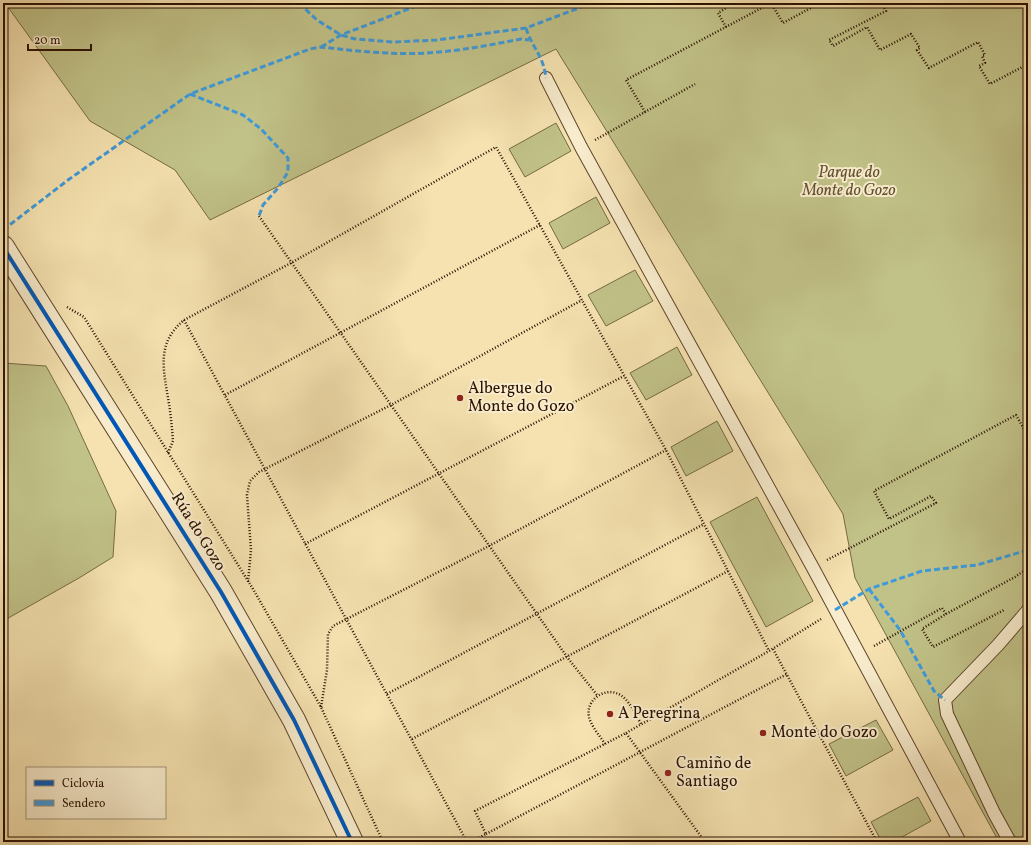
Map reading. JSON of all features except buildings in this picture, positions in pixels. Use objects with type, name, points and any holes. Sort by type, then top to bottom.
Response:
[{"type":"street","name":"Rúa do Gozo","points":[[3,247],[221,592],[248,638],[294,720],[352,842]]},
{"type":"lane","points":[[546,78],[581,147],[813,568],[960,842]]},
{"type":"lane","points":[[1010,842],[994,813],[947,714],[945,700],[998,645],[1028,610]]},
{"type":"path","points":[[726,27],[718,13],[732,4],[731,3]]},
{"type":"path","points":[[645,112],[626,80],[771,3],[783,24],[820,3]]},
{"type":"path","points":[[882,3],[886,11],[829,40],[833,46],[868,27],[880,50],[911,34],[920,48],[917,50],[929,68],[978,42],[985,55],[982,56],[985,63],[979,66],[990,84],[1028,64]]},
{"type":"path","points":[[581,147],[695,84]]},
{"type":"path","points":[[168,453],[173,441],[163,357],[167,341],[173,329],[184,320],[291,263],[496,147],[666,450],[769,651]]},
{"type":"path","points":[[259,216],[567,657],[597,695]]},
{"type":"path","points":[[224,395],[540,225]]},
{"type":"path","points":[[248,583],[251,550],[247,495],[250,481],[259,472],[391,405],[582,300]]},
{"type":"path","points":[[184,320],[467,842]]},
{"type":"path","points":[[306,544],[624,376]]},
{"type":"path","points":[[813,568],[936,503],[931,496],[889,519],[874,491],[1016,415],[1028,436]]},
{"type":"path","points":[[321,708],[327,670],[328,634],[333,626],[489,546],[666,450]]},
{"type":"path","points":[[387,694],[704,524]]},
{"type":"path","points":[[1004,610],[933,647],[922,629],[946,614],[1015,577],[1028,568]]},
{"type":"path","points":[[412,739],[728,571]]},
{"type":"path","points":[[859,654],[942,608],[946,614]]},
{"type":"path","points":[[486,834],[475,810],[641,724],[773,649],[835,610]]},
{"type":"path","points":[[773,649],[876,842]]},
{"type":"path","points":[[471,842],[787,674]]},
{"type":"path","points":[[605,744],[589,717],[589,709],[592,701],[597,695],[605,692],[613,692],[621,695],[627,700],[641,724]]},
{"type":"path","points":[[626,732],[705,842]]},
{"type":"green space","name":"Parque do Monte do Gozo","points":[[5,3],[1028,3],[1028,842],[999,842],[855,578],[843,514],[556,49],[210,220],[175,170],[90,121]]},
{"type":"green space","points":[[556,123],[571,151],[525,177],[509,149]]},
{"type":"green space","points":[[596,197],[610,223],[563,249],[549,223]]},
{"type":"green space","points":[[635,270],[653,301],[606,326],[588,295]]},
{"type":"green space","points":[[677,347],[692,375],[646,400],[630,373]]},
{"type":"green space","points":[[3,363],[46,366],[68,406],[116,511],[113,557],[3,621]]},
{"type":"green space","points":[[717,421],[733,451],[686,476],[671,447]]},
{"type":"green space","points":[[757,497],[813,601],[766,627],[710,522]]},
{"type":"green space","points":[[876,720],[893,750],[846,776],[829,744]]},
{"type":"green space","points":[[918,797],[931,821],[893,842],[882,842],[871,822]]},
{"type":"marked path","points":[[299,3],[317,20],[341,35],[355,39],[393,42],[437,40],[526,28],[592,3]]},
{"type":"marked path","points":[[321,47],[341,35],[424,3]]},
{"type":"marked path","points":[[526,28],[528,35],[540,57],[545,70],[546,78]]},
{"type":"marked path","points":[[3,230],[68,180],[190,94],[310,49],[321,47],[387,53],[427,53],[486,46],[521,39],[529,40]]},
{"type":"marked path","points":[[190,94],[243,115],[261,129],[288,158],[288,172],[278,188],[263,205],[259,216]]},
{"type":"marked path","points":[[835,610],[869,589],[922,571],[977,565],[1028,550]]},
{"type":"marked path","points":[[869,589],[900,630],[934,691],[945,700]]},
{"type":"cycle path","points":[[3,247],[221,592],[294,720],[352,842]]},
{"type":"place","name":"Albergue do Monte do Gozo","points":[[460,398]]},
{"type":"place","name":"A Peregrina","points":[[610,714]]},
{"type":"place","name":"Monte do Gozo","points":[[763,733]]},
{"type":"place","name":"Camiño de Santiago","points":[[668,773]]}]
